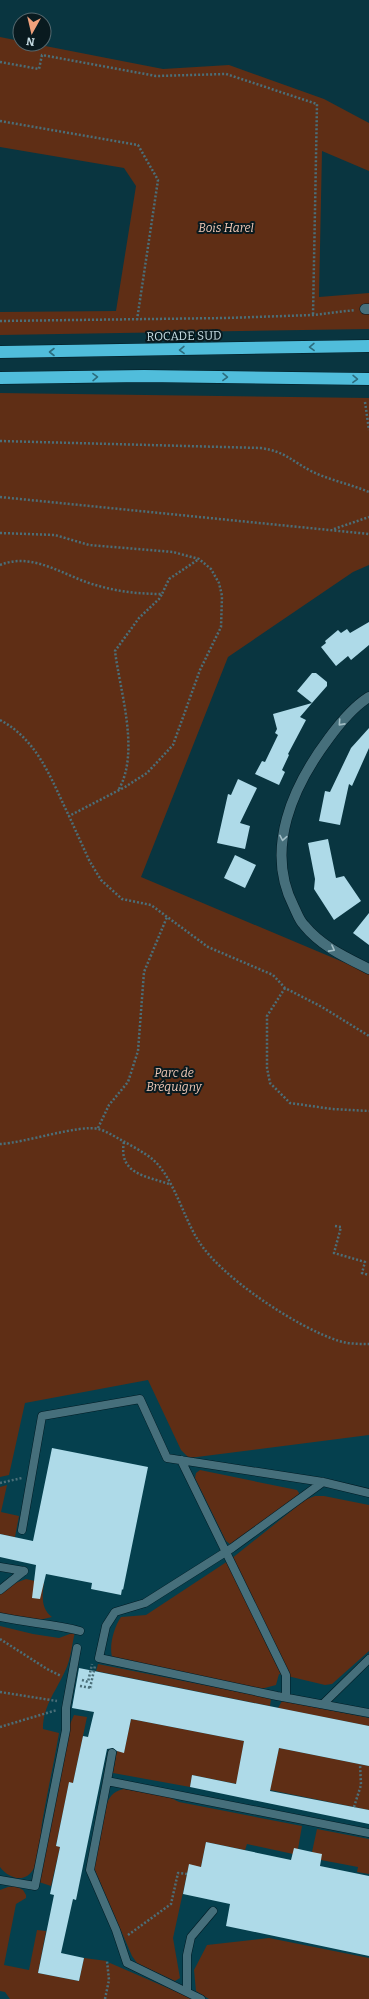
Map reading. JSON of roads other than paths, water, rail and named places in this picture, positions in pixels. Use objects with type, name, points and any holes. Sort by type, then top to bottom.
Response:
[{"type":"highway","name":"ROCADE SUD","points":[[0,352],[369,346]]},
{"type":"highway","points":[[0,378],[144,376],[369,379]]},
{"type":"street","points":[[369,697],[358,704],[337,728],[300,781],[288,810],[282,848],[282,875],[290,899],[303,925],[323,944],[369,968]]},
{"type":"lane","points":[[22,1530],[42,1416],[140,1399],[167,1458],[323,1482],[369,1493]]},
{"type":"lane","points":[[181,1460],[286,1675],[286,1697]]},
{"type":"lane","points":[[323,1482],[226,1552],[145,1603],[115,1612],[106,1626],[99,1658],[369,1713]]},
{"type":"lane","points":[[0,1567],[24,1571],[0,1590]]},
{"type":"lane","points":[[0,1617],[26,1622],[41,1622],[80,1631]]},
{"type":"lane","points":[[0,1880],[35,1886],[66,1730],[66,1708],[77,1648]]},
{"type":"lane","points":[[323,1704],[369,1659]]},
{"type":"lane","points":[[112,1753],[90,1870],[120,1941],[127,1963],[201,1999]]},
{"type":"lane","points":[[107,1782],[369,1833]]},
{"type":"lane","points":[[187,1992],[187,1955],[191,1937],[213,1911]]},
{"type":"park label","name":"Bois Harel","points":[[226,228]]},
{"type":"park label","name":"Parc de Bréquigny","points":[[174,1080]]}]
